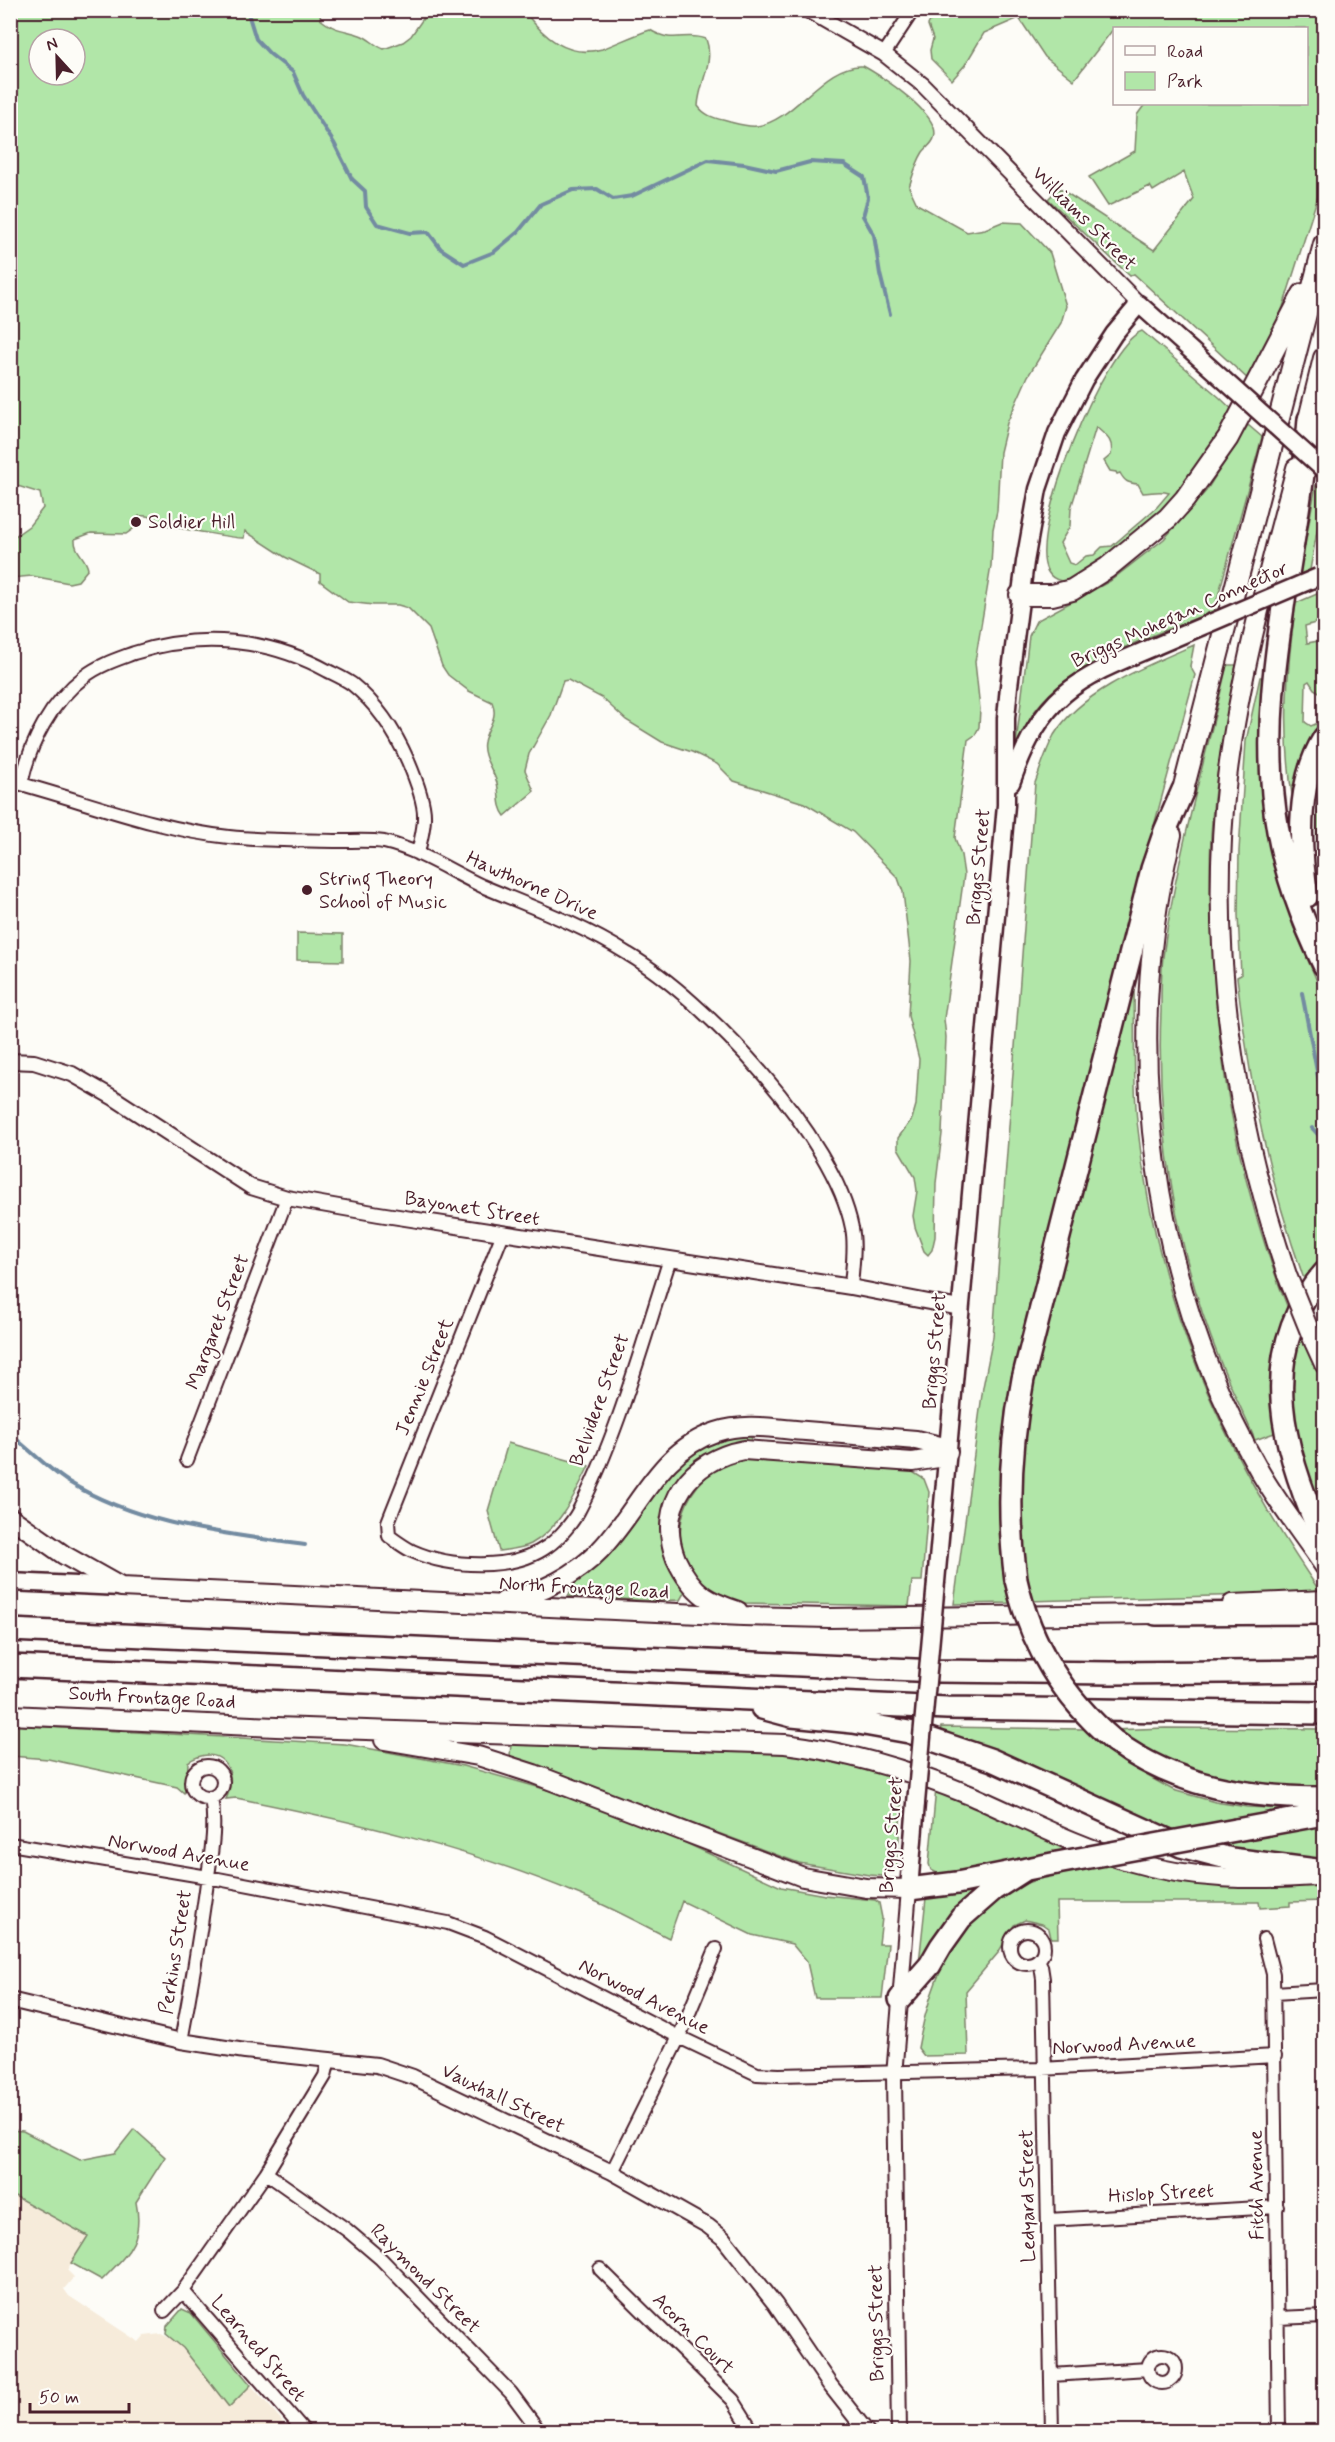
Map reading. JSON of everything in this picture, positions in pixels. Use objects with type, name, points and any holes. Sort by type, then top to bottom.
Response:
[{"type":"highway","points":[[1020,595],[1061,593],[1090,580],[1150,535],[1185,499],[1228,438],[1245,408],[1323,250]]},
{"type":"highway","points":[[1323,250],[1183,790],[1152,869],[1023,1379],[1014,1429],[1011,1463],[1011,1525],[1016,1581],[1030,1628],[1056,1679],[1084,1714],[1114,1741],[1161,1770],[1205,1786],[1262,1796],[1324,1798]]},
{"type":"highway","points":[[1324,358],[1309,418],[1300,505],[1279,635],[1272,709],[1271,753],[1273,796],[1279,840],[1298,902],[1324,963]]},
{"type":"highway","points":[[1324,738],[1310,773],[1301,834],[1308,905],[1324,963]]},
{"type":"highway","points":[[1324,1273],[1310,1291],[1296,1318],[1287,1343],[1280,1399],[1288,1446],[1305,1498],[1324,1542]]},
{"type":"highway","points":[[1156,1614],[1324,1613]]},
{"type":"highway","points":[[10,1630],[937,1671],[1146,1673],[1324,1671]]},
{"type":"highway","points":[[10,1666],[1015,1710],[1324,1713]]},
{"type":"highway","points":[[727,1699],[792,1716],[853,1722],[909,1732],[992,1760],[1181,1846],[1231,1859],[1324,1874]]},
{"type":"highway","points":[[909,1889],[957,1883],[1324,1814]]},
{"type":"highway","points":[[900,1999],[930,1965],[962,1918],[993,1890],[1026,1869]]},
{"type":"main road","name":"Williams Street","points":[[1139,304],[1324,470]]},
{"type":"main road","name":"Briggs Street","points":[[909,1889],[1006,796],[1006,716],[1030,524],[1038,489],[1058,433],[1098,356],[1139,304]]},
{"type":"main road","points":[[1309,418],[1263,592],[1241,690],[1227,778],[1222,849],[1222,950],[1238,1087],[1255,1169],[1287,1275],[1324,1364]]},
{"type":"main road","name":"Briggs Mohegan Connector","points":[[1006,796],[1028,740],[1050,706],[1082,679],[1321,576]]},
{"type":"main road","points":[[1183,790],[1155,920],[1148,1005],[1150,1104],[1163,1208],[1187,1301],[1220,1392],[1261,1473],[1324,1566]]},
{"type":"main road","points":[[479,1605],[529,1594],[554,1584],[588,1562],[620,1526],[672,1457],[698,1439],[716,1432],[745,1427],[916,1440],[939,1446],[948,1452],[938,1458],[914,1462],[744,1450],[721,1455],[702,1466],[684,1486],[674,1507],[671,1535],[678,1562],[693,1586],[705,1597],[737,1610],[766,1617]]},
{"type":"main road","points":[[10,1517],[64,1555],[121,1587]]},
{"type":"main road","name":"North Frontage Road","points":[[10,1582],[766,1617],[1156,1614],[1225,1605],[1324,1600]]},
{"type":"main road","name":"South Frontage Road","points":[[10,1715],[291,1727]]},
{"type":"main road","points":[[291,1727],[769,1742],[817,1748],[877,1761],[910,1772],[1093,1849],[1152,1868],[1213,1877],[1259,1878],[1324,1874]]},
{"type":"main road","points":[[291,1727],[478,1756],[590,1794],[803,1877],[866,1888],[909,1889]]},
{"type":"street","name":"Williams Street","points":[[807,10],[884,54],[936,97],[1033,199],[1139,304]]},
{"type":"street","points":[[884,54],[913,10]]},
{"type":"street","points":[[16,782],[40,730],[60,699],[86,675],[116,659],[158,645],[198,640],[242,642],[278,650],[315,664],[351,683],[378,710],[398,738],[413,774],[424,816],[418,854]]},
{"type":"street","name":"Hawthorne Drive","points":[[16,782],[164,826],[227,837],[277,841],[383,842],[418,854],[458,875],[585,929],[631,955],[673,986],[721,1027],[779,1094],[806,1131],[827,1166],[852,1225],[851,1287]]},
{"type":"street","name":"Bayonet Street","points":[[10,1061],[34,1062],[72,1074],[114,1098],[251,1187],[287,1198],[851,1287],[960,1308]]},
{"type":"street","name":"Margaret Street","points":[[187,1460],[287,1198]]},
{"type":"street","name":"Jennie Street","points":[[389,1536],[388,1522],[503,1233]]},
{"type":"street","name":"Belvidere Street","points":[[389,1536],[412,1551],[452,1562],[492,1564],[527,1559],[550,1545],[577,1514],[614,1429],[670,1259]]},
{"type":"street","name":"Perkins Street","points":[[181,2041],[196,1960],[213,1839],[211,1798]]},
{"type":"street","name":"Norwood Avenue","points":[[10,1844],[208,1877],[448,1923],[485,1937],[679,2037],[757,2074],[779,2076],[1045,2068],[1275,2056]]},
{"type":"street","name":"Briggs Street","points":[[899,2432],[894,2072],[909,1889]]},
{"type":"street","name":"Fitch Avenue","points":[[1264,1939],[1272,1961],[1274,1993],[1280,2432]]},
{"type":"street","points":[[612,2172],[679,2037],[716,1950]]},
{"type":"street","name":"Ledyard Street","points":[[1038,1960],[1043,1979],[1052,2432]]},
{"type":"street","points":[[1274,1993],[1324,1990]]},
{"type":"street","name":"Vauxhall Street","points":[[10,2000],[181,2041],[377,2065],[413,2077],[612,2172],[708,2226],[723,2238],[775,2304],[830,2385],[867,2432]]},
{"type":"street","points":[[164,2311],[183,2291],[266,2173],[325,2076],[329,2059]]},
{"type":"street","name":"Raymond Street","points":[[266,2173],[347,2230],[381,2259],[511,2393],[540,2432]]},
{"type":"street","name":"Hislop Street","points":[[1048,2220],[1276,2207]]},
{"type":"street","name":"Acorn Court","points":[[600,2269],[732,2400],[753,2432]]},
{"type":"street","name":"Learned Street","points":[[183,2291],[305,2432]]},
{"type":"street","points":[[1278,2318],[1324,2316]]},
{"type":"street","points":[[1051,2374],[1148,2369]]},
{"type":"shaded area","points":[[10,2194],[88,2236],[67,2270],[74,2277],[64,2289],[69,2296],[139,2342],[144,2336],[161,2334],[176,2341],[215,2385],[213,2387],[229,2406],[251,2385],[291,2431],[11,2431]]},
{"type":"green space","points":[[11,10],[321,11],[320,19],[325,23],[334,28],[363,36],[384,49],[403,42],[411,36],[429,10],[524,11],[548,37],[567,48],[578,51],[602,49],[650,30],[666,37],[691,36],[706,39],[709,56],[698,106],[712,117],[740,124],[757,126],[771,122],[784,115],[835,74],[849,68],[863,66],[908,97],[929,119],[934,129],[934,138],[923,152],[909,187],[917,204],[967,232],[985,229],[1002,222],[1022,223],[1050,253],[1066,306],[1061,323],[1028,376],[1007,423],[1000,452],[991,566],[975,662],[980,709],[979,727],[975,735],[968,740],[955,838],[961,855],[964,875],[944,1019],[946,1037],[942,1134],[936,1183],[935,1237],[932,1250],[928,1255],[924,1251],[913,1216],[917,1191],[915,1177],[898,1148],[898,1138],[912,1119],[916,1105],[919,1059],[908,1016],[911,961],[903,892],[898,878],[853,832],[804,803],[734,781],[717,764],[692,752],[662,742],[626,720],[602,698],[568,680],[563,681],[551,715],[529,754],[525,770],[534,791],[505,816],[500,804],[497,783],[486,758],[484,747],[485,736],[494,713],[492,702],[469,691],[448,675],[442,666],[429,629],[408,608],[398,605],[348,602],[320,581],[320,574],[285,557],[245,531],[244,538],[231,537],[170,526],[151,517],[143,516],[139,516],[133,529],[126,534],[91,533],[75,539],[76,547],[88,569],[78,581],[69,583],[32,576],[11,578],[11,539],[29,526],[43,508],[40,493],[11,484]]},
{"type":"green space","points":[[936,10],[1324,11],[1324,177],[1283,307],[1270,342],[1250,381],[1134,274],[1130,276],[1048,199],[1059,188],[1154,250],[1194,199],[1184,172],[1153,191],[1150,186],[1108,206],[1089,177],[1135,151],[1137,115],[1144,105],[1308,105],[1308,27],[1113,27],[1074,80],[1045,57],[1019,18],[984,33],[965,65],[952,80],[931,59],[930,50],[933,39],[928,25]]},
{"type":"green space","points":[[1142,331],[1237,414],[1193,476],[1152,522],[1083,574],[1068,581],[1057,580],[1048,572],[1044,552],[1048,522],[1058,484],[1089,404],[1108,369],[1126,344]],"holes":[[[1096,427],[1108,439],[1111,446],[1111,455],[1104,461],[1110,471],[1120,473],[1127,481],[1138,484],[1143,493],[1169,493],[1157,507],[1112,546],[1102,547],[1094,555],[1086,556],[1075,565],[1069,563],[1060,543],[1070,526],[1071,508]]]},
{"type":"green space","points":[[1248,425],[1262,437],[1214,611],[1140,640],[1089,665],[1047,696],[1032,715],[1016,744],[1029,636],[1036,621],[1110,581],[1164,539],[1206,491]]},
{"type":"green space","points":[[1316,485],[1324,493],[1310,570],[1299,575]]},
{"type":"green space","points":[[1324,591],[1324,615],[1315,623],[1305,626],[1307,643],[1324,640],[1324,695],[1314,689],[1309,681],[1306,683],[1305,722],[1311,726],[1318,723],[1324,716],[1324,730],[1294,808],[1288,756],[1287,705],[1296,603]]},
{"type":"green space","points":[[1194,645],[1190,666],[1195,675],[1111,984],[1075,1145],[1025,1324],[1005,1413],[1000,1500],[1006,1581],[1011,1603],[954,1604],[983,1387],[993,1337],[1035,783],[1054,735],[1081,705],[1117,681]]},
{"type":"green space","points":[[1227,665],[1236,665],[1218,765],[1210,858],[1216,1004],[1228,1093],[1246,1181],[1289,1311],[1279,1341],[1274,1370],[1273,1401],[1277,1432],[1255,1440],[1224,1371],[1205,1320],[1181,1233],[1166,1145],[1160,1055],[1163,957],[1175,883]]},
{"type":"green space","points":[[1260,677],[1271,677],[1276,862],[1293,926],[1324,997],[1324,1258],[1304,1279],[1270,1167],[1247,1054],[1237,977],[1241,975],[1238,915],[1239,851],[1246,741]]},
{"type":"green space","points":[[1324,777],[1324,901],[1319,870],[1317,823]]},
{"type":"green space","points":[[297,933],[343,934],[343,961],[297,960]]},
{"type":"green space","points":[[1134,990],[1137,1121],[1146,1187],[1159,1250],[1177,1311],[1198,1370],[1224,1428],[1285,1539],[1321,1593],[1028,1601],[1018,1510],[1027,1397],[1129,998]]},
{"type":"green space","points":[[1299,1334],[1324,1383],[1324,1521],[1303,1466],[1288,1391]]},
{"type":"green space","points":[[751,1435],[752,1441],[723,1448],[704,1459],[670,1498],[687,1588],[680,1600],[653,1601],[568,1596],[571,1591],[569,1586],[595,1568],[613,1551],[671,1473],[686,1459],[703,1448],[724,1440]]},
{"type":"green space","points":[[508,1443],[589,1466],[566,1510],[550,1529],[527,1546],[499,1551],[488,1511]]},
{"type":"green space","points":[[760,1457],[911,1471],[924,1479],[929,1492],[922,1581],[912,1581],[909,1606],[740,1603],[717,1595],[698,1580],[688,1564],[682,1547],[681,1529],[684,1511],[692,1494],[704,1479],[720,1467],[734,1461]]},
{"type":"green space","points":[[11,1725],[345,1744],[463,1766],[569,1796],[675,1838],[781,1887],[825,1895],[875,1900],[879,1903],[882,1918],[879,1944],[888,1944],[882,1998],[815,1998],[807,1962],[792,1944],[752,1935],[682,1901],[669,1938],[590,1899],[452,1849],[323,1816],[236,1798],[226,1799],[230,1788],[230,1778],[224,1762],[217,1757],[209,1755],[188,1762],[187,1786],[184,1793],[177,1787],[48,1759],[11,1756]]},
{"type":"green space","points":[[941,1727],[1084,1729],[1124,1763],[1173,1790],[1215,1802],[1247,1807],[1302,1809],[1165,1836],[939,1734]]},
{"type":"green space","points":[[1324,1729],[1324,1790],[1296,1790],[1193,1776],[1113,1730]]},
{"type":"green space","points":[[511,1744],[737,1748],[808,1755],[894,1773],[895,1794],[902,1797],[897,1866],[883,1876],[799,1863],[510,1756]]},
{"type":"green space","points":[[936,1788],[1080,1852],[945,1877],[931,1870],[929,1864]]},
{"type":"green space","points":[[1324,1824],[1324,1861],[1203,1847]]},
{"type":"green space","points":[[1115,1863],[1289,1885],[1324,1884],[1324,1901],[1290,1902],[1290,1906],[1260,1908],[1259,1902],[1057,1902],[1058,1938],[1051,1938],[1049,1929],[1042,1924],[1025,1920],[1014,1925],[998,1953],[966,1991],[968,2055],[924,2056],[918,2048],[928,2004],[945,1960],[970,1922],[986,1906],[1018,1887],[1059,1874]]},
{"type":"green space","points":[[991,1884],[919,1963],[926,1898]]},
{"type":"green space","points":[[134,2129],[165,2157],[136,2202],[138,2227],[131,2246],[102,2280],[71,2263],[88,2236],[11,2194],[11,2130],[23,2131],[80,2160],[115,2153]]},
{"type":"green space","points":[[182,2309],[191,2313],[251,2385],[229,2407],[183,2348],[166,2334],[167,2326]]},
{"type":"waterway","points":[[247,10],[256,39],[270,54],[293,72],[303,95],[334,143],[352,179],[365,191],[366,207],[377,224],[410,233],[428,232],[441,249],[464,264],[494,252],[518,232],[541,204],[573,190],[597,189],[613,199],[632,196],[708,160],[744,164],[776,171],[810,162],[844,164],[864,177],[868,198],[863,216],[874,235],[880,274],[890,314]]},
{"type":"waterway","points":[[1302,993],[1324,1108]]},
{"type":"waterway","points":[[1312,1128],[1324,1141]]},
{"type":"waterway","points":[[10,1434],[67,1481],[123,1508],[182,1525],[305,1545]]},
{"type":"place","name":"Soldier Hill","points":[[136,522]]},
{"type":"place","name":"String Theory School of Music","points":[[307,890]]}]
